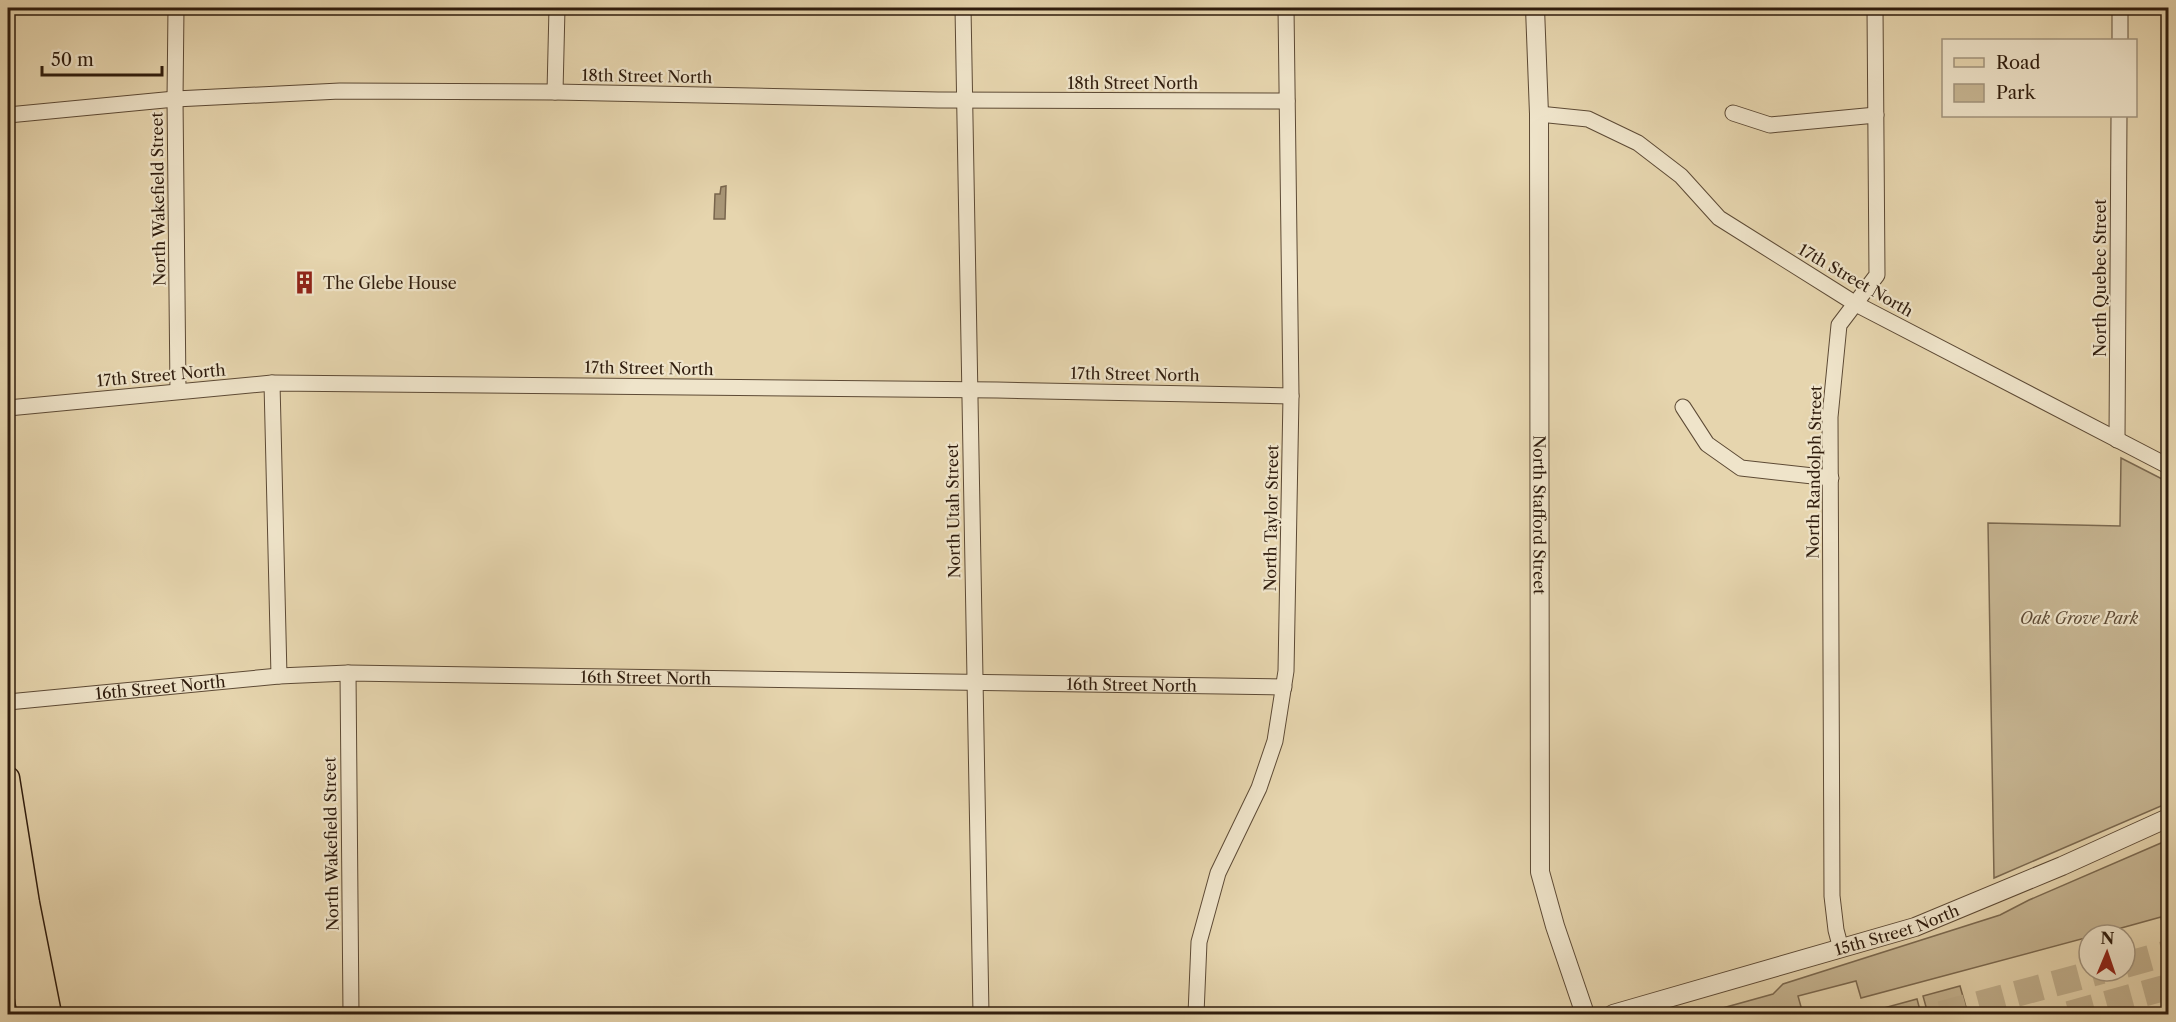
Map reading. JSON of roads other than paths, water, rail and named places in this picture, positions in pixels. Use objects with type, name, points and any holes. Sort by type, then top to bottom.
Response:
[{"type":"main road","points":[[8,778],[13,903],[29,1014]]},
{"type":"main road","points":[[13,903],[50,1014]]},
{"type":"street","name":"North Wakefield Street","points":[[176,8],[178,391]]},
{"type":"street","points":[[555,92],[557,8]]},
{"type":"street","name":"North Utah Street","points":[[963,8],[968,389],[981,1014]]},
{"type":"street","name":"North Taylor Street","points":[[1196,1014],[1199,942],[1218,873],[1259,788],[1269,760],[1275,741],[1284,687],[1291,396],[1286,8]]},
{"type":"street","name":"North Stafford Street","points":[[1535,8],[1539,114],[1540,872],[1555,926],[1585,1014]]},
{"type":"street","name":"North Randolph Street","points":[[1841,949],[1832,896],[1830,417],[1839,325],[1877,275],[1875,8]]},
{"type":"street","points":[[2120,8],[2120,39]]},
{"type":"street","name":"18th Street North","points":[[8,115],[175,99],[340,91],[555,92],[965,100],[1287,101]]},
{"type":"street","points":[[1733,113],[1770,125],[1876,115]]},
{"type":"street","name":"17th Street North","points":[[1539,114],[1588,119],[1638,143],[1681,176],[1719,218],[1856,304],[2169,466]]},
{"type":"street","name":"North Quebec Street","points":[[2117,440],[2119,117]]},
{"type":"street","points":[[272,383],[279,676]]},
{"type":"street","name":"17th Street North","points":[[8,408],[272,383],[968,389],[1291,396]]},
{"type":"street","points":[[1683,407],[1707,444],[1741,468],[1831,478]]},
{"type":"street","name":"North Wakefield Street","points":[[348,673],[351,1014]]},
{"type":"street","name":"16th Street North","points":[[8,702],[279,676],[348,673],[1284,687]]},
{"type":"street","name":"15th Street North","points":[[1613,1014],[1915,927],[2062,866],[2169,818]]},
{"type":"tunnel","points":[[2137,962],[2168,953]]},
{"type":"tunnel","points":[[1941,1014],[2077,978]]},
{"type":"tunnel","points":[[2069,1014],[2168,987]]},
{"type":"place","name":"The Glebe House","points":[[305,283]]},
{"type":"park label","name":"Oak Grove Park","points":[[2079,618]]}]
